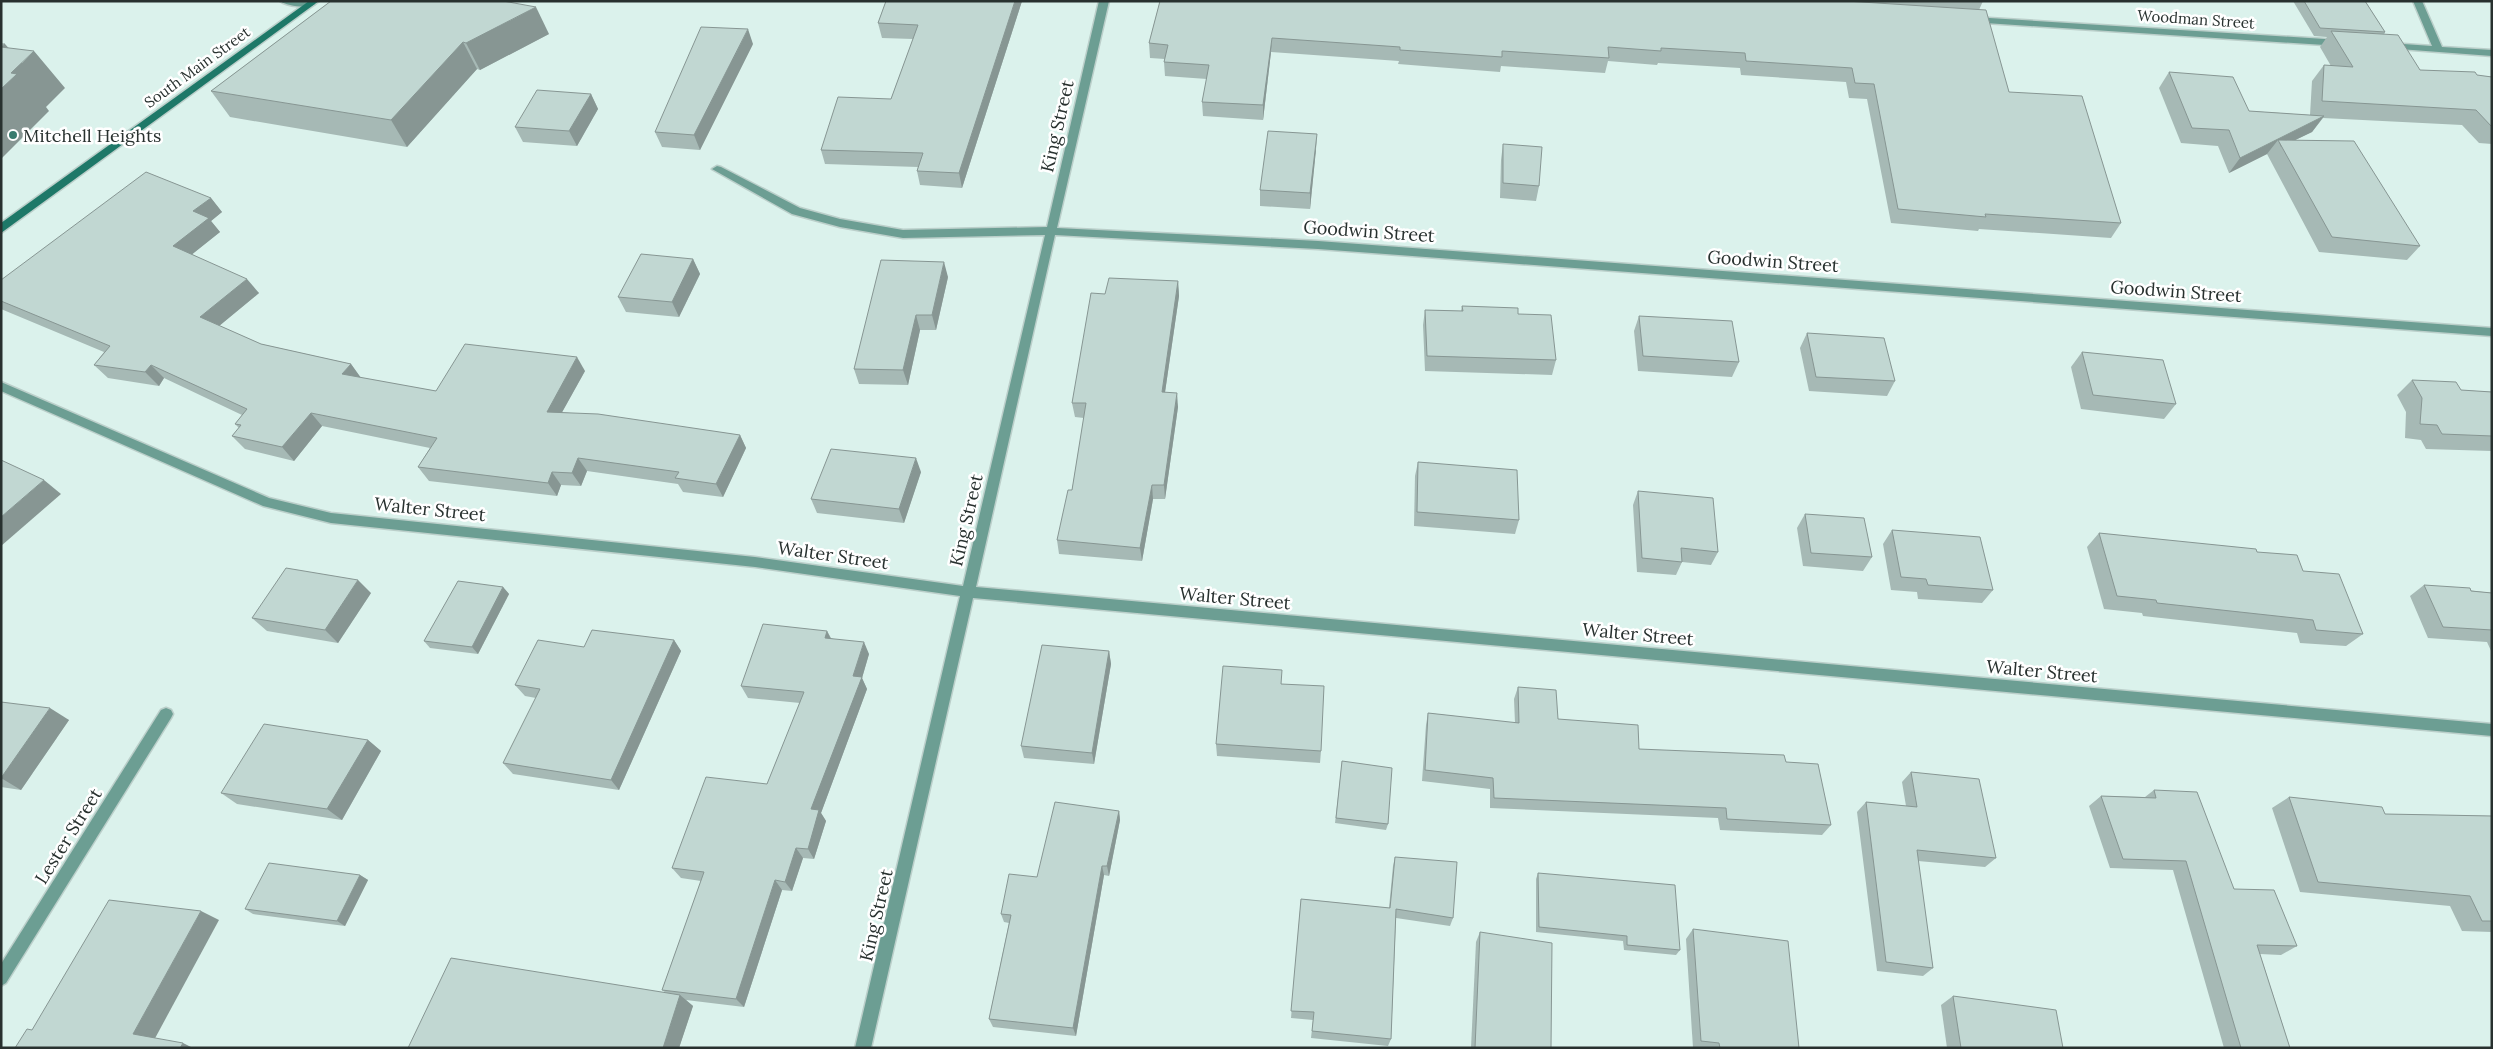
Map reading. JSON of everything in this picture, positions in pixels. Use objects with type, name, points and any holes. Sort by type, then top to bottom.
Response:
[{"type":"main road","name":"South Main Street","points":[[1,229],[312,3]]},
{"type":"street","points":[[284,1],[312,3]]},
{"type":"street","name":"King Street","points":[[863,1048],[1104,1]]},
{"type":"street","points":[[2417,1],[2439,50]]},
{"type":"street","name":"Woodman Street","points":[[1965,19],[2350,44]]},
{"type":"street","points":[[2379,46],[2492,53]]},
{"type":"street","name":"Goodwin Street","points":[[717,169],[796,211],[840,223],[903,234],[1050,232],[1338,246],[2492,332]]},
{"type":"street","name":"Walter Street","points":[[1,386],[267,502],[331,518],[755,562],[968,592],[2492,730]]},
{"type":"street","name":"Lester Street","points":[[1,978],[166,714]]},
{"type":"building","points":[[331,1],[503,1],[536,7],[466,43],[463,42],[391,120],[211,91]]},
{"type":"building","points":[[886,1],[1015,1],[959,173],[917,171],[923,153],[821,150],[838,97],[891,99],[918,25],[878,23]]},
{"type":"building","points":[[1160,1],[1846,1],[1986,10],[2009,92],[2082,96],[2121,223],[1985,214],[1986,217],[1898,209],[1874,84],[1855,83],[1852,68],[1746,61],[1745,53],[1661,48],[1661,51],[1608,47],[1609,58],[1502,51],[1502,57],[1400,50],[1400,47],[1272,38],[1263,105],[1202,102],[1209,65],[1164,62],[1168,45],[1149,43]]},
{"type":"building","points":[[2304,1],[2365,1],[2385,32],[2320,28]]},
{"type":"building","points":[[701,27],[748,29],[694,135],[655,132]]},
{"type":"building","points":[[2331,31],[2398,35],[2420,70],[2475,72],[2477,75],[2492,77],[2492,127],[2476,110],[2322,101],[2324,65],[2353,67]]},
{"type":"building","points":[[1,47],[34,51],[11,73],[17,74],[1,89]]},
{"type":"building","points":[[2169,72],[2233,77],[2249,111],[2324,116],[2240,158],[2229,130],[2192,128]]},
{"type":"building","points":[[537,90],[591,94],[569,131],[515,127]]},
{"type":"building","points":[[1268,131],[1317,134],[1310,193],[1260,190]]},
{"type":"building","points":[[2278,140],[2354,141],[2420,246],[2332,237]]},
{"type":"building","points":[[1503,144],[1542,147],[1539,186],[1503,183]]},
{"type":"building","points":[[146,172],[211,198],[193,211],[209,218],[173,246],[247,279],[200,317],[261,344],[351,364],[342,374],[436,391],[465,344],[577,357],[547,412],[598,414],[740,435],[716,484],[675,478],[679,472],[578,458],[572,473],[552,472],[548,483],[418,467],[437,438],[311,413],[282,447],[232,436],[241,425],[235,424],[247,409],[151,365],[145,372],[94,365],[110,346],[1,301],[1,280]]},
{"type":"building","points":[[641,254],[693,259],[672,302],[618,297]]},
{"type":"building","points":[[881,260],[944,262],[932,315],[916,315],[903,370],[854,369]]},
{"type":"building","points":[[1109,278],[1178,281],[1162,392],[1177,393],[1164,485],[1152,485],[1140,548],[1057,540],[1068,490],[1072,490],[1086,403],[1072,403],[1091,293],[1105,294]]},
{"type":"building","points":[[1462,306],[1518,308],[1518,314],[1551,315],[1556,360],[1427,356],[1425,310],[1463,311]]},
{"type":"building","points":[[1639,316],[1732,321],[1739,362],[1643,356]]},
{"type":"building","points":[[1807,333],[1884,338],[1895,381],[1816,377]]},
{"type":"building","points":[[2082,352],[2163,360],[2176,404],[2093,395]]},
{"type":"building","points":[[2412,380],[2456,382],[2461,390],[2492,392],[2492,436],[2442,434],[2437,425],[2420,424],[2422,398]]},
{"type":"building","points":[[831,449],[916,458],[899,509],[811,499]]},
{"type":"building","points":[[1,460],[44,480],[1,517]]},
{"type":"building","points":[[1418,462],[1517,470],[1519,520],[1417,512]]},
{"type":"building","points":[[1638,491],[1713,498],[1718,552],[1681,548],[1682,562],[1642,558]]},
{"type":"building","points":[[1805,514],[1864,518],[1872,557],[1811,553]]},
{"type":"building","points":[[1892,530],[1980,537],[1993,590],[1928,585],[1926,579],[1901,577]]},
{"type":"building","points":[[2099,533],[2297,555],[2303,571],[2339,574],[2363,634],[2316,630],[2313,620],[2157,603],[2156,600],[2117,596]]},
{"type":"building","points":[[286,568],[358,580],[325,630],[252,618]]},
{"type":"building","points":[[458,581],[503,587],[472,647],[424,641]]},
{"type":"building","points":[[2424,585],[2470,588],[2471,591],[2492,593],[2492,630],[2443,627]]},
{"type":"building","points":[[763,624],[827,631],[825,638],[864,642],[853,676],[862,677],[811,809],[819,810],[808,849],[796,848],[785,882],[775,880],[736,999],[662,990],[704,872],[672,868],[706,777],[767,784],[804,692],[741,686]]},
{"type":"building","points":[[592,630],[674,640],[611,780],[503,763],[540,689],[515,685],[538,640],[584,647]]},
{"type":"building","points":[[1042,645],[1109,651],[1092,753],[1021,746]]},
{"type":"building","points":[[1223,666],[1282,670],[1281,684],[1324,686],[1321,751],[1216,744]]},
{"type":"building","points":[[1518,687],[1556,690],[1558,719],[1638,725],[1639,749],[1784,755],[1786,762],[1818,764],[1831,825],[1727,819],[1726,808],[1494,798],[1493,778],[1425,770],[1428,713],[1519,723]]},
{"type":"building","points":[[1,702],[50,708],[1,778]]},
{"type":"building","points":[[264,724],[368,740],[327,809],[221,793]]},
{"type":"building","points":[[1342,761],[1392,768],[1388,824],[1336,818]]},
{"type":"building","points":[[1911,772],[1979,779],[1996,858],[1917,850],[1933,968],[1886,962],[1866,802],[1917,807]]},
{"type":"building","points":[[2154,790],[2197,792],[2234,889],[2274,890],[2297,946],[2257,945],[2290,1048],[2241,1048],[2186,861],[2123,859],[2101,796],[2156,798]]},
{"type":"building","points":[[2289,797],[2382,807],[2385,814],[2492,816],[2492,921],[2482,921],[2470,896],[2318,882]]},
{"type":"building","points":[[1055,802],[1119,811],[1107,866],[1102,866],[1073,1028],[989,1019],[1011,915],[1001,914],[1009,874],[1037,877]]},
{"type":"building","points":[[1395,857],[1457,862],[1453,918],[1396,909],[1391,1039],[1312,1031],[1314,1012],[1291,1011],[1301,899],[1390,908]]},
{"type":"building","points":[[269,863],[360,875],[337,921],[245,909]]},
{"type":"building","points":[[1538,873],[1675,885],[1680,950],[1627,945],[1627,936],[1539,927]]},
{"type":"building","points":[[109,900],[201,911],[133,1034],[183,1043],[180,1048],[15,1048],[27,1029],[32,1030]]},
{"type":"building","points":[[1693,929],[1788,941],[1799,1048],[1720,1048],[1719,1043],[1701,1041]]},
{"type":"building","points":[[1480,932],[1552,943],[1551,1048],[1475,1048]]},
{"type":"building","points":[[451,958],[680,995],[663,1048],[408,1048]]},
{"type":"building","points":[[1953,996],[2056,1010],[2063,1048],[1961,1048]]},
{"type":"place","name":"Mitchell Heights","points":[[13,135]]}]
